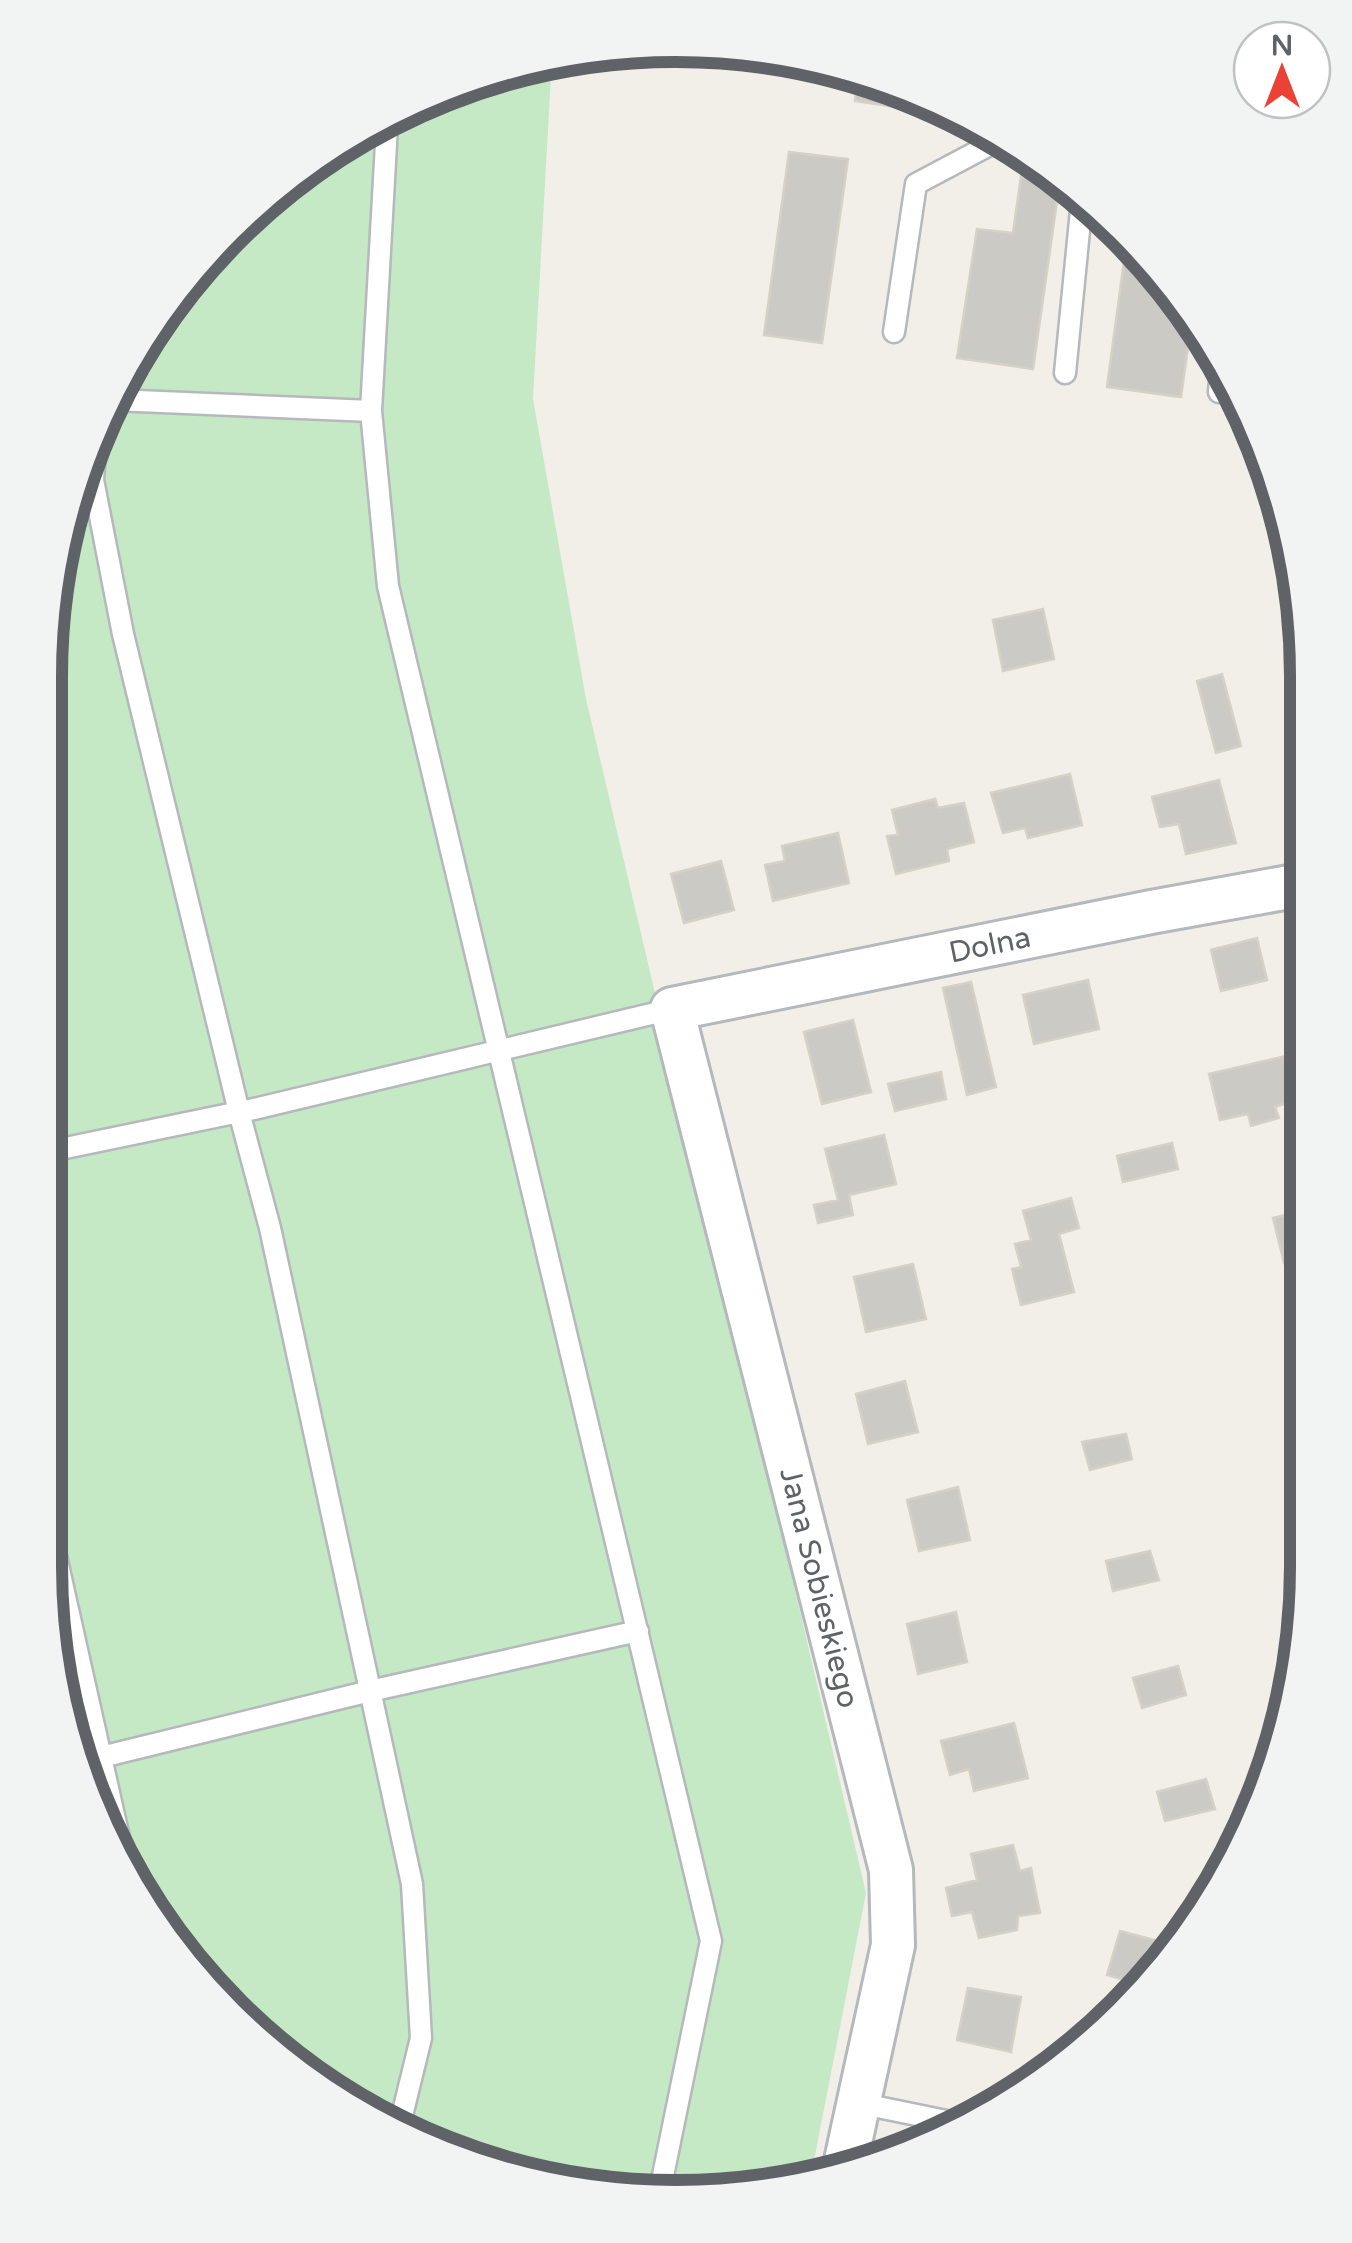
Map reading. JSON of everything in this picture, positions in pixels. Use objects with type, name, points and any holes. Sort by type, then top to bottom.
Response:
[{"type":"street","name":"Dolna","points":[[672,1009],[1290,887]]},
{"type":"street","name":"Jana Sobieskiego","points":[[672,1009],[891,1870],[893,1945],[847,2156]]},
{"type":"lane","points":[[387,135],[371,411],[388,586],[710,1942],[662,2180]]},
{"type":"lane","points":[[894,332],[916,184],[986,147]]},
{"type":"lane","points":[[1065,372],[1081,215]]},
{"type":"lane","points":[[128,401],[371,411]]},
{"type":"lane","points":[[94,483],[123,634],[270,1228],[412,1884],[421,2038],[403,2116]]},
{"type":"lane","points":[[62,1149],[239,1112],[672,1009]]},
{"type":"lane","points":[[63,1590],[112,1808]]},
{"type":"lane","points":[[94,1760],[370,1691],[638,1631]]},
{"type":"lane","points":[[858,2103],[941,2120]]},
{"type":"green space","points":[[551,75],[533,399],[586,699],[866,1893],[813,2165],[756,2175],[676,2180],[596,2175],[517,2160],[441,2134],[369,2098],[303,2054],[242,2001],[189,1940],[145,1874],[109,1802],[74,1687],[62,1567],[62,676],[68,596],[83,517],[109,441],[145,369],[189,303],[242,242],[303,189],[369,145],[441,109]]},
{"type":"building","points":[[857,90],[911,109],[855,101]]},
{"type":"building","points":[[789,152],[848,159],[822,343],[764,335]]},
{"type":"building","points":[[1021,176],[1033,177],[1058,196],[1033,369],[957,358],[977,229],[1013,233]]},
{"type":"building","points":[[1124,258],[1189,340],[1181,397],[1107,387]]},
{"type":"building","points":[[1043,609],[1054,659],[1003,671],[993,620]]},
{"type":"building","points":[[1222,674],[1241,746],[1216,753],[1197,681]]},
{"type":"building","points":[[1070,774],[1082,825],[1028,838],[1025,828],[1003,833],[991,793]]},
{"type":"building","points":[[1219,780],[1236,843],[1186,854],[1179,824],[1160,827],[1152,797]]},
{"type":"building","points":[[935,799],[938,808],[964,803],[974,842],[947,849],[949,861],[896,874],[887,836],[898,835],[892,810]]},
{"type":"building","points":[[838,833],[849,883],[773,901],[765,865],[785,861],[782,846]]},
{"type":"building","points":[[721,861],[734,910],[684,923],[671,874]]},
{"type":"building","points":[[1257,938],[1267,980],[1221,991],[1211,950]]},
{"type":"building","points":[[1088,980],[1099,1029],[1034,1044],[1023,995]]},
{"type":"building","points":[[971,982],[996,1087],[967,1095],[943,988]]},
{"type":"building","points":[[853,1020],[871,1092],[822,1104],[804,1032]]},
{"type":"building","points":[[1286,1056],[1290,1102],[1275,1107],[1279,1118],[1251,1126],[1248,1114],[1220,1120],[1209,1074]]},
{"type":"building","points":[[941,1072],[946,1099],[895,1111],[888,1084]]},
{"type":"building","points":[[884,1135],[896,1184],[849,1195],[853,1215],[818,1223],[814,1205],[838,1200],[825,1149]]},
{"type":"building","points":[[1172,1143],[1178,1169],[1123,1182],[1117,1156]]},
{"type":"building","points":[[1071,1198],[1079,1228],[1059,1234],[1074,1292],[1021,1305],[1012,1269],[1021,1267],[1015,1244],[1031,1240],[1023,1211]]},
{"type":"building","points":[[1290,1214],[1290,1262],[1284,1263],[1273,1218]]},
{"type":"building","points":[[913,1264],[926,1319],[866,1332],[854,1277]]},
{"type":"building","points":[[905,1381],[918,1432],[868,1444],[856,1394]]},
{"type":"building","points":[[1126,1434],[1132,1459],[1090,1470],[1082,1442]]},
{"type":"building","points":[[958,1487],[970,1540],[919,1551],[907,1500]]},
{"type":"building","points":[[1150,1551],[1159,1580],[1113,1591],[1106,1561]]},
{"type":"building","points":[[956,1612],[967,1662],[918,1674],[907,1624]]},
{"type":"building","points":[[1178,1666],[1186,1695],[1142,1708],[1133,1678]]},
{"type":"building","points":[[1014,1723],[1028,1778],[974,1791],[969,1769],[950,1775],[941,1741]]},
{"type":"building","points":[[1206,1779],[1215,1809],[1165,1821],[1157,1792]]},
{"type":"building","points":[[1013,1845],[1020,1871],[1031,1868],[1040,1913],[1018,1916],[1017,1930],[979,1938],[972,1912],[952,1916],[946,1888],[977,1880],[971,1854]]},
{"type":"building","points":[[1120,1931],[1161,1942],[1129,1981],[1107,1975]]},
{"type":"building","points":[[968,1988],[1021,1997],[1011,2052],[957,2040]]}]
